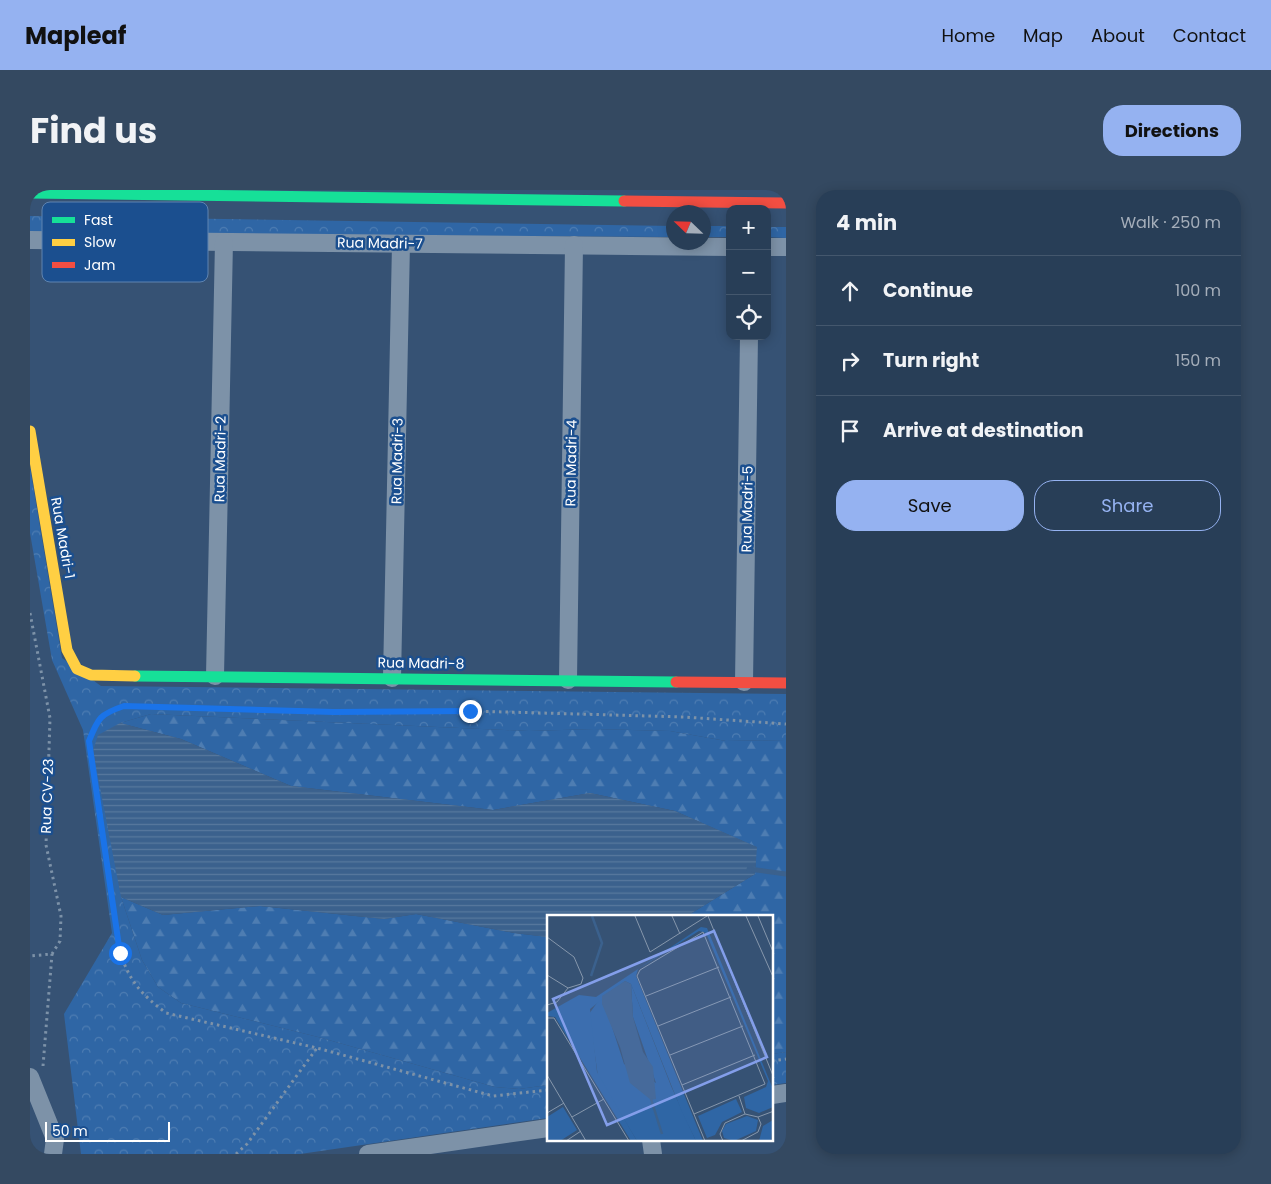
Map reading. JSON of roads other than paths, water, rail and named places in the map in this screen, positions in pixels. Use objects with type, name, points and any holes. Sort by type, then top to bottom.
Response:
[{"type":"street","points":[[30,193],[786,203]]},
{"type":"street","name":"Rua Madri-7","points":[[208,242],[726,247]]},
{"type":"street","name":"Rua Madri-2","points":[[215,676],[224,242]]},
{"type":"street","name":"Rua Madri-3","points":[[392,678],[401,244]]},
{"type":"street","name":"Rua Madri-4","points":[[568,680],[574,245]]},
{"type":"street","points":[[771,247],[786,247]]},
{"type":"street","name":"Rua Madri-5","points":[[744,682],[749,340]]},
{"type":"street","name":"Rua Madri-1","points":[[30,430],[67,650]]},
{"type":"street","name":"Rua Madri-8","points":[[67,650],[77,668],[91,674],[786,683]]},
{"type":"street","points":[[37,1074],[55,1139],[54,1154]]},
{"type":"street","points":[[368,1154],[547,1128]]},
{"type":"waterway","points":[[749,869],[786,874]]}]
